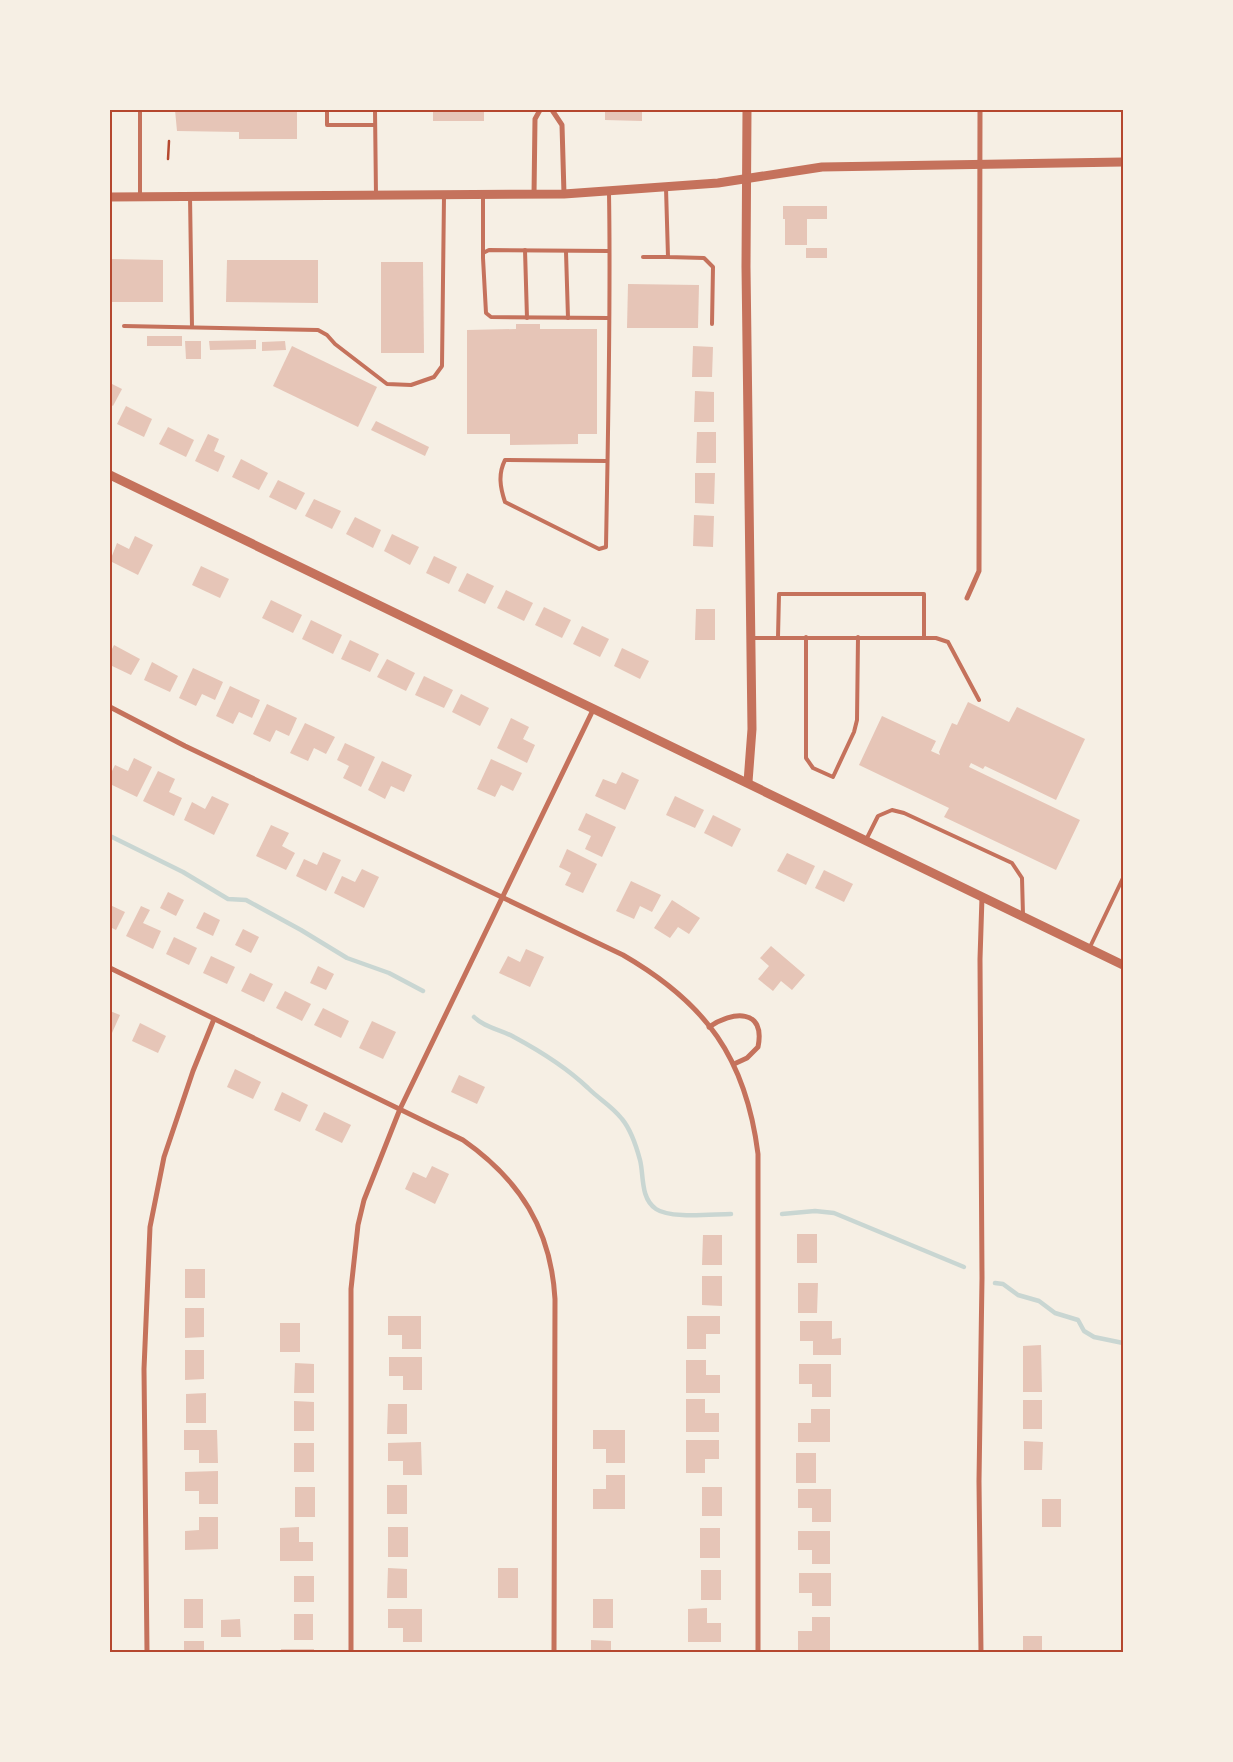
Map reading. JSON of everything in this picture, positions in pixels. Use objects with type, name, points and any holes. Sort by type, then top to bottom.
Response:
[{"type":"street","points":[[534,195],[535,119],[540,110]]},
{"type":"street","points":[[552,110],[562,125],[564,194]]},
{"type":"street","points":[[747,110],[746,267],[752,638],[752,729],[748,782]]},
{"type":"street","points":[[967,598],[979,571],[980,110]]},
{"type":"street","points":[[110,196],[444,196],[609,193],[748,178],[822,167],[1123,162]]},
{"type":"street","points":[[110,475],[1123,965]]},
{"type":"street","points":[[110,707],[203,754],[504,897],[648,969],[669,984],[693,1006],[719,1039],[734,1064],[749,1100],[755,1127],[758,1163],[758,1652]]},
{"type":"street","points":[[351,1652],[352,1267],[364,1200],[400,1109],[504,897],[543,809],[593,710]]},
{"type":"street","points":[[981,1652],[979,1481],[982,1288],[980,988],[982,897]]},
{"type":"street","points":[[110,968],[463,1140],[495,1164],[510,1180],[529,1208],[548,1252],[555,1299],[554,1652]]},
{"type":"street","points":[[709,1027],[720,1019],[736,1015],[746,1016],[755,1022],[759,1029],[758,1047],[747,1058],[734,1064]]},
{"type":"street","points":[[147,1652],[144,1369],[150,1227],[164,1156],[193,1071],[214,1019]]},
{"type":"lane","points":[[140,110],[140,196]]},
{"type":"lane","points":[[327,110],[327,125],[375,125]]},
{"type":"lane","points":[[375,110],[376,196]]},
{"type":"lane","points":[[666,188],[668,257]]},
{"type":"lane","points":[[607,461],[505,460],[501,469],[500,488],[505,502],[599,549],[606,547],[609,318],[609,193]]},
{"type":"lane","points":[[483,194],[486,313],[498,318],[609,318]]},
{"type":"lane","points":[[190,196],[192,327]]},
{"type":"lane","points":[[124,326],[318,330],[327,335],[335,344],[387,384],[411,385],[434,378],[442,366],[444,196]]},
{"type":"lane","points":[[483,253],[489,250],[566,252],[609,250]]},
{"type":"lane","points":[[525,250],[528,318]]},
{"type":"lane","points":[[566,252],[568,318]]},
{"type":"lane","points":[[643,257],[704,258],[713,267],[712,324]]},
{"type":"lane","points":[[778,637],[779,594],[924,594],[924,637]]},
{"type":"lane","points":[[806,637],[806,758],[813,768],[833,777],[858,720],[858,637]]},
{"type":"lane","points":[[752,638],[924,637],[948,642],[980,700]]},
{"type":"lane","points":[[865,841],[878,816],[892,810],[904,813],[1012,863],[1022,878],[1023,917]]},
{"type":"lane","points":[[1089,949],[1121,887],[1123,878]]},
{"type":"path","points":[[168,140],[168,159]]},
{"type":"building","points":[[175,110],[297,110],[297,139],[239,139],[239,132],[177,131]]},
{"type":"building","points":[[433,110],[484,110],[484,121],[433,121]]},
{"type":"building","points":[[605,110],[642,110],[642,121],[605,120]]},
{"type":"building","points":[[783,206],[827,206],[827,219],[807,219],[807,245],[785,245]]},
{"type":"building","points":[[806,248],[827,248],[827,258],[806,258]]},
{"type":"building","points":[[110,259],[163,260],[163,302],[110,302]]},
{"type":"building","points":[[227,260],[318,260],[318,303],[226,302]]},
{"type":"building","points":[[381,262],[423,262],[424,353],[381,353]]},
{"type":"building","points":[[628,284],[699,285],[698,328],[627,328]]},
{"type":"building","points":[[516,324],[540,324],[540,329],[597,329],[597,434],[578,434],[578,444],[510,445],[510,434],[467,434],[467,330],[516,329]]},
{"type":"building","points":[[147,336],[182,336],[182,346],[147,346]]},
{"type":"building","points":[[256,340],[256,349],[210,350],[209,341]]},
{"type":"building","points":[[185,341],[201,341],[201,359],[186,359]]},
{"type":"building","points":[[285,341],[286,350],[262,351],[262,342]]},
{"type":"building","points":[[292,346],[377,387],[358,427],[273,386]]},
{"type":"building","points":[[693,346],[713,347],[712,377],[692,377]]},
{"type":"building","points":[[110,383],[122,389],[113,406],[110,404]]},
{"type":"building","points":[[695,391],[714,392],[714,422],[694,422]]},
{"type":"building","points":[[126,406],[152,419],[144,437],[117,424]]},
{"type":"building","points":[[376,421],[429,447],[425,456],[371,430]]},
{"type":"building","points":[[168,427],[194,440],[186,457],[159,444]]},
{"type":"building","points":[[697,432],[716,432],[716,463],[696,463]]},
{"type":"building","points":[[208,434],[219,439],[214,451],[225,456],[218,472],[195,461]]},
{"type":"building","points":[[241,459],[268,473],[259,490],[232,477]]},
{"type":"building","points":[[695,473],[715,473],[714,504],[695,503]]},
{"type":"building","points":[[278,480],[305,493],[296,510],[269,497]]},
{"type":"building","points":[[314,499],[341,511],[332,529],[305,516]]},
{"type":"building","points":[[694,515],[714,516],[713,547],[693,546]]},
{"type":"building","points":[[355,517],[381,530],[373,548],[346,534]]},
{"type":"building","points":[[392,534],[419,547],[410,565],[384,551]]},
{"type":"building","points":[[135,536],[153,545],[138,575],[110,561],[117,543],[129,549]]},
{"type":"building","points":[[434,556],[457,567],[449,584],[426,573]]},
{"type":"building","points":[[201,566],[229,579],[220,598],[192,585]]},
{"type":"building","points":[[467,573],[494,586],[485,604],[458,591]]},
{"type":"building","points":[[506,590],[533,603],[524,621],[497,608]]},
{"type":"building","points":[[271,600],[302,615],[293,633],[262,618]]},
{"type":"building","points":[[544,607],[571,620],[562,638],[535,625]]},
{"type":"building","points":[[696,609],[715,609],[715,640],[695,640]]},
{"type":"building","points":[[311,620],[342,635],[333,654],[302,639]]},
{"type":"building","points":[[582,626],[609,639],[600,657],[573,644]]},
{"type":"building","points":[[350,640],[379,654],[370,672],[341,659]]},
{"type":"building","points":[[114,645],[140,659],[131,675],[110,665],[110,653]]},
{"type":"building","points":[[622,648],[649,661],[640,679],[614,666]]},
{"type":"building","points":[[387,659],[415,673],[406,691],[377,677]]},
{"type":"building","points":[[152,662],[178,676],[170,692],[144,680]]},
{"type":"building","points":[[193,668],[223,682],[215,700],[202,694],[196,706],[179,698]]},
{"type":"building","points":[[424,676],[453,690],[444,708],[415,695]]},
{"type":"building","points":[[230,686],[260,700],[252,718],[239,712],[233,724],[216,716]]},
{"type":"building","points":[[461,694],[489,708],[480,726],[452,712]]},
{"type":"building","points":[[968,702],[1009,722],[1017,707],[1085,739],[1056,800],[985,766],[983,769],[971,763],[969,767],[1080,820],[1056,870],[944,817],[949,808],[859,765],[882,716],[936,741],[931,751],[940,755],[939,752],[952,723],[957,725]]},
{"type":"building","points":[[267,704],[297,718],[289,736],[276,730],[270,742],[253,734]]},
{"type":"building","points":[[511,718],[529,727],[523,739],[535,745],[527,763],[497,748]]},
{"type":"building","points":[[305,723],[335,737],[326,754],[314,748],[308,761],[290,753]]},
{"type":"building","points":[[345,743],[375,757],[361,787],[343,778],[349,766],[337,760]]},
{"type":"building","points":[[134,758],[152,767],[137,797],[110,784],[110,775],[115,765],[128,771]]},
{"type":"building","points":[[491,759],[522,773],[513,791],[501,785],[495,797],[477,789]]},
{"type":"building","points":[[382,761],[412,775],[404,792],[391,786],[385,799],[368,790]]},
{"type":"building","points":[[158,771],[175,779],[169,792],[182,798],[174,816],[143,801]]},
{"type":"building","points":[[622,772],[639,780],[625,810],[595,796],[603,779],[616,784]]},
{"type":"building","points":[[212,796],[229,804],[214,835],[184,820],[192,802],[205,809]]},
{"type":"building","points":[[675,796],[704,810],[695,828],[666,815]]},
{"type":"building","points":[[586,813],[616,827],[602,857],[585,849],[591,836],[578,830]]},
{"type":"building","points":[[713,815],[741,829],[732,847],[704,833]]},
{"type":"building","points":[[271,825],[289,833],[282,846],[295,853],[286,870],[256,856]]},
{"type":"building","points":[[567,849],[597,864],[583,893],[565,885],[571,873],[559,867]]},
{"type":"building","points":[[323,852],[341,860],[326,891],[296,876],[304,859],[317,865]]},
{"type":"building","points":[[787,853],[815,866],[806,885],[777,871]]},
{"type":"building","points":[[362,869],[379,877],[364,908],[334,893],[342,876],[355,882]]},
{"type":"building","points":[[824,870],[853,884],[844,902],[815,888]]},
{"type":"building","points":[[631,881],[661,895],[652,912],[640,906],[634,919],[616,911]]},
{"type":"building","points":[[168,892],[184,900],[176,916],[160,908]]},
{"type":"building","points":[[672,900],[700,918],[689,934],[678,927],[670,938],[654,928]]},
{"type":"building","points":[[110,905],[125,912],[116,930],[110,927]]},
{"type":"building","points":[[141,906],[150,910],[143,923],[161,931],[153,949],[126,936]]},
{"type":"building","points":[[204,912],[220,920],[213,936],[196,928]]},
{"type":"building","points":[[243,929],[259,937],[251,953],[235,945]]},
{"type":"building","points":[[174,937],[197,948],[189,965],[166,954]]},
{"type":"building","points":[[771,946],[805,975],[792,990],[781,981],[773,991],[758,979],[769,966],[760,958]]},
{"type":"building","points":[[526,949],[544,957],[530,987],[499,973],[508,956],[520,962]]},
{"type":"building","points":[[211,956],[235,967],[227,984],[203,973]]},
{"type":"building","points":[[318,966],[334,974],[326,990],[310,983]]},
{"type":"building","points":[[250,973],[273,984],[264,1002],[241,991]]},
{"type":"building","points":[[285,991],[311,1004],[302,1021],[276,1008]]},
{"type":"building","points":[[323,1008],[349,1021],[341,1038],[314,1025]]},
{"type":"building","points":[[110,1011],[120,1015],[112,1033],[110,1032]]},
{"type":"building","points":[[372,1021],[396,1032],[383,1059],[359,1048]]},
{"type":"building","points":[[140,1023],[166,1036],[158,1053],[132,1041]]},
{"type":"building","points":[[235,1069],[261,1082],[253,1099],[227,1087]]},
{"type":"building","points":[[459,1075],[485,1087],[477,1104],[451,1092]]},
{"type":"building","points":[[282,1092],[308,1105],[300,1122],[274,1110]]},
{"type":"building","points":[[324,1112],[351,1125],[342,1143],[315,1130]]},
{"type":"building","points":[[432,1166],[449,1174],[435,1204],[405,1189],[413,1172],[426,1178]]},
{"type":"building","points":[[797,1234],[817,1234],[817,1263],[797,1263]]},
{"type":"building","points":[[703,1235],[722,1235],[722,1265],[702,1265]]},
{"type":"building","points":[[185,1269],[205,1269],[205,1298],[185,1298]]},
{"type":"building","points":[[702,1276],[722,1276],[722,1306],[702,1305]]},
{"type":"building","points":[[798,1283],[818,1283],[817,1313],[798,1313]]},
{"type":"building","points":[[185,1308],[204,1308],[204,1337],[185,1338]]},
{"type":"building","points":[[388,1316],[421,1316],[421,1349],[402,1349],[402,1335],[388,1335]]},
{"type":"building","points":[[687,1316],[720,1316],[720,1334],[706,1334],[706,1349],[687,1349]]},
{"type":"building","points":[[800,1321],[832,1321],[832,1339],[841,1338],[841,1355],[813,1355],[813,1341],[800,1341]]},
{"type":"building","points":[[280,1323],[300,1323],[300,1352],[280,1352]]},
{"type":"building","points":[[1041,1345],[1042,1392],[1023,1392],[1023,1346]]},
{"type":"building","points":[[185,1350],[204,1350],[204,1379],[185,1380]]},
{"type":"building","points":[[389,1357],[422,1357],[422,1390],[403,1390],[403,1376],[389,1376]]},
{"type":"building","points":[[686,1360],[706,1360],[706,1375],[720,1375],[720,1393],[686,1393]]},
{"type":"building","points":[[295,1363],[314,1364],[314,1393],[294,1393]]},
{"type":"building","points":[[799,1364],[831,1364],[831,1397],[812,1397],[812,1384],[799,1384]]},
{"type":"building","points":[[206,1393],[206,1423],[186,1423],[186,1394]]},
{"type":"building","points":[[686,1399],[705,1399],[705,1413],[719,1413],[719,1432],[686,1432]]},
{"type":"building","points":[[1023,1400],[1042,1400],[1042,1429],[1023,1429]]},
{"type":"building","points":[[294,1401],[314,1402],[314,1431],[294,1431]]},
{"type":"building","points":[[388,1404],[407,1404],[407,1434],[387,1434]]},
{"type":"building","points":[[811,1409],[830,1409],[830,1442],[798,1442],[798,1423],[811,1423]]},
{"type":"building","points":[[184,1430],[217,1430],[218,1463],[199,1463],[199,1450],[184,1450]]},
{"type":"building","points":[[593,1430],[625,1430],[625,1463],[606,1463],[606,1449],[593,1449]]},
{"type":"building","points":[[686,1440],[719,1440],[719,1459],[705,1459],[705,1473],[686,1473]]},
{"type":"building","points":[[1024,1441],[1043,1442],[1042,1470],[1024,1470]]},
{"type":"building","points":[[421,1442],[422,1475],[403,1475],[403,1461],[388,1461],[388,1443]]},
{"type":"building","points":[[294,1443],[314,1443],[314,1472],[294,1472]]},
{"type":"building","points":[[796,1453],[816,1453],[816,1483],[796,1483]]},
{"type":"building","points":[[218,1471],[218,1504],[199,1504],[199,1491],[185,1491],[185,1472]]},
{"type":"building","points":[[606,1475],[625,1475],[625,1509],[593,1509],[593,1489],[606,1489]]},
{"type":"building","points":[[387,1485],[407,1485],[407,1514],[387,1514]]},
{"type":"building","points":[[295,1487],[315,1487],[315,1517],[295,1517]]},
{"type":"building","points":[[702,1487],[722,1487],[722,1516],[702,1516]]},
{"type":"building","points":[[798,1489],[831,1489],[831,1522],[812,1522],[812,1508],[798,1508]]},
{"type":"building","points":[[1042,1499],[1061,1499],[1061,1527],[1042,1527]]},
{"type":"building","points":[[199,1517],[218,1517],[218,1549],[185,1550],[185,1531],[199,1530]]},
{"type":"building","points":[[299,1527],[299,1542],[313,1542],[313,1561],[280,1561],[280,1528]]},
{"type":"building","points":[[388,1527],[408,1527],[408,1557],[388,1557]]},
{"type":"building","points":[[700,1528],[720,1528],[720,1558],[700,1558]]},
{"type":"building","points":[[798,1531],[830,1531],[830,1564],[812,1564],[812,1550],[798,1550]]},
{"type":"building","points":[[388,1568],[407,1569],[407,1598],[387,1598]]},
{"type":"building","points":[[498,1568],[518,1568],[518,1598],[498,1598]]},
{"type":"building","points":[[701,1570],[721,1570],[721,1600],[701,1600]]},
{"type":"building","points":[[799,1573],[831,1573],[831,1606],[812,1606],[812,1593],[799,1593]]},
{"type":"building","points":[[294,1576],[314,1576],[314,1602],[294,1602]]},
{"type":"building","points":[[184,1599],[203,1599],[203,1628],[184,1628]]},
{"type":"building","points":[[593,1599],[613,1599],[613,1628],[593,1628]]},
{"type":"building","points":[[707,1608],[707,1623],[721,1623],[721,1642],[688,1642],[688,1609]]},
{"type":"building","points":[[388,1609],[422,1609],[422,1642],[403,1642],[403,1628],[388,1628]]},
{"type":"building","points":[[294,1614],[313,1614],[313,1640],[294,1640]]},
{"type":"building","points":[[812,1617],[830,1617],[830,1651],[798,1651],[798,1631],[812,1631]]},
{"type":"building","points":[[240,1619],[241,1637],[221,1637],[221,1620]]},
{"type":"building","points":[[1023,1636],[1042,1636],[1042,1652],[1023,1652]]},
{"type":"building","points":[[591,1640],[611,1641],[611,1652],[591,1652]]},
{"type":"building","points":[[184,1641],[204,1641],[204,1652],[184,1652]]},
{"type":"building","points":[[281,1649],[314,1649],[314,1652],[281,1652]]},
{"type":"waterway","points":[[110,836],[183,872],[228,899],[246,900],[347,958],[389,973],[423,991]]},
{"type":"waterway","points":[[474,1017],[483,1024],[509,1034],[553,1060],[618,1114],[633,1138],[640,1160],[645,1193],[647,1199],[656,1209],[681,1215],[731,1214]]},
{"type":"waterway","points":[[782,1214],[815,1211],[834,1213],[964,1267]]},
{"type":"waterway","points":[[995,1283],[1003,1284],[1018,1295],[1039,1301],[1055,1313],[1078,1320],[1084,1331],[1094,1337],[1123,1343]]}]
